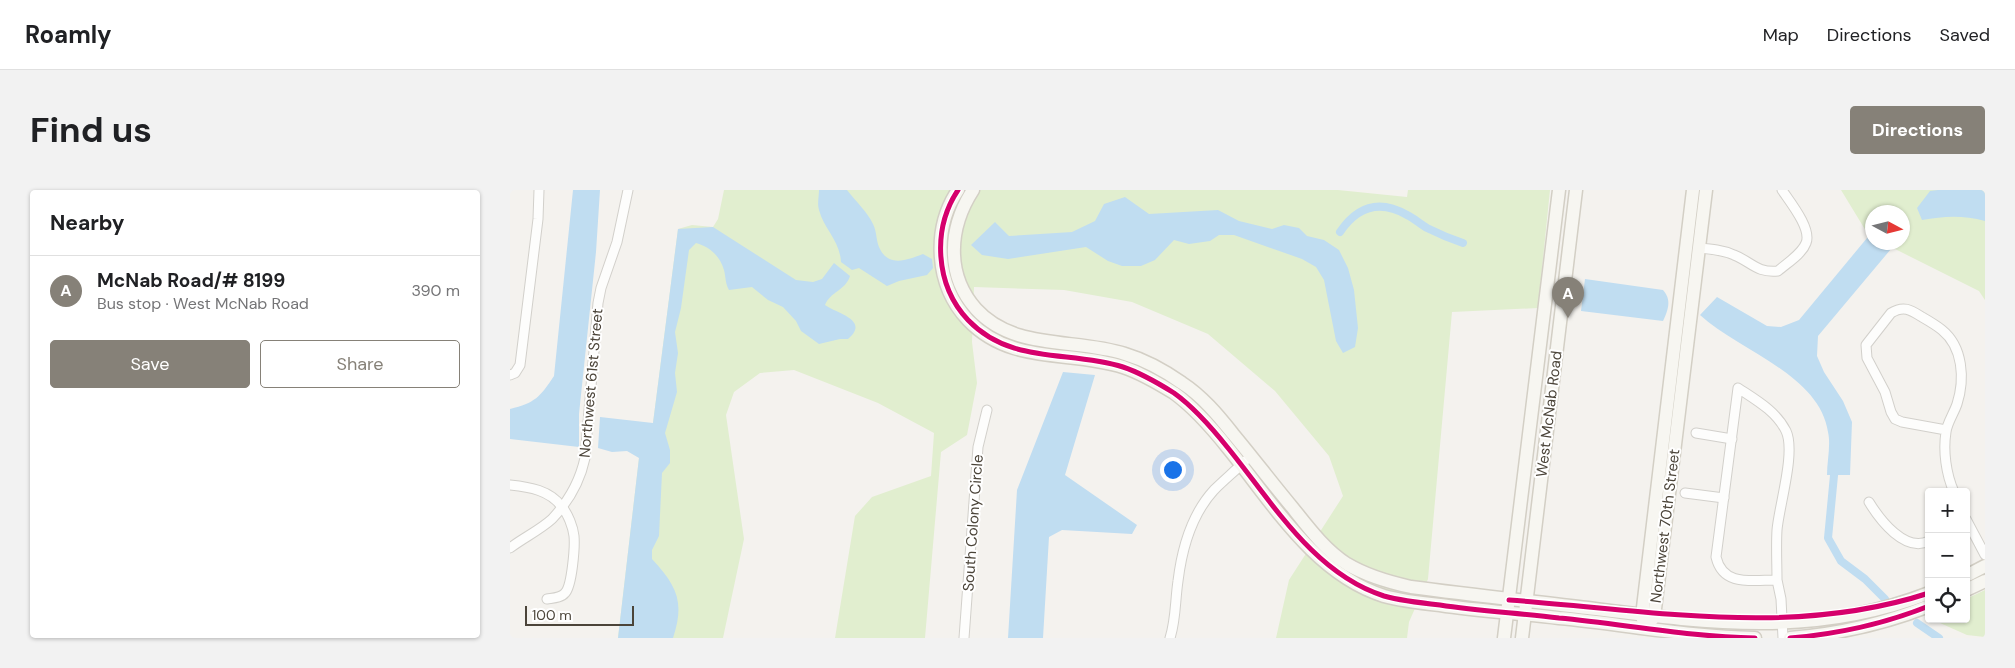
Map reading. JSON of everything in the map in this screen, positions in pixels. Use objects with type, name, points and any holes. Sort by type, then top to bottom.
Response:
[{"type":"street","points":[[513,374],[520,365],[538,219],[539,190]]},
{"type":"street","name":"Northwest 61st Street","points":[[510,548],[551,520],[576,488],[582,473],[598,303],[601,288],[618,242],[628,190]]},
{"type":"street","points":[[958,190],[950,201],[942,226],[940,252],[944,276],[951,297],[966,318],[983,334],[1012,348],[1028,353],[1092,360],[1122,367],[1153,380],[1176,395],[1196,412],[1288,501],[1314,535],[1346,563],[1366,574],[1388,582],[1411,587],[1509,600],[1526,608],[1647,620],[1674,629],[1722,637],[1755,638]]},
{"type":"street","points":[[973,190],[962,206],[955,228],[953,252],[958,275],[965,294],[976,309],[992,322],[1012,334],[1031,339],[1093,347],[1125,354],[1159,369],[1184,384],[1207,404],[1278,510],[1308,546],[1323,561],[1360,586],[1384,596],[1409,601],[1507,613],[1526,608]]},
{"type":"street","name":"West McNab Road","points":[[1504,638],[1559,190]]},
{"type":"street","name":"West McNab Road","points":[[1522,638],[1576,190]]},
{"type":"street","name":"Northwest 70th Street","points":[[1647,620],[1693,190]]},
{"type":"street","name":"Northwest 70th Street","points":[[1647,620],[1706,190]]},
{"type":"street","points":[[1699,248],[1724,251],[1737,256],[1760,270],[1778,271],[1802,250],[1807,238],[1806,230],[1782,190]]},
{"type":"street","points":[[1946,430],[1895,419],[1882,386],[1867,358],[1866,345],[1891,312],[1897,309],[1910,310],[1942,330],[1956,348],[1961,373],[1960,387],[1954,412],[1946,430],[1946,458],[1952,488]]},
{"type":"street","points":[[1005,330],[1012,348]]},
{"type":"street","points":[[1777,580],[1742,580],[1731,578],[1723,573],[1716,557],[1738,388],[1765,406],[1786,432],[1789,442],[1777,532],[1777,580],[1781,599],[1782,632]]},
{"type":"street","name":"South Colony Circle","points":[[964,638],[978,447],[987,410]]},
{"type":"street","points":[[1696,433],[1732,439]]},
{"type":"street","points":[[1170,638],[1176,615],[1177,585],[1189,531],[1200,510],[1214,490],[1246,460]]},
{"type":"street","points":[[510,485],[533,487],[547,494],[562,506],[574,535],[570,583],[566,592],[561,596],[547,599]]},
{"type":"street","points":[[1685,493],[1724,498]]},
{"type":"street","points":[[1278,510],[1288,501]]},
{"type":"street","points":[[1869,502],[1878,518],[1906,542],[1922,545],[1925,543]]},
{"type":"street","points":[[1970,527],[1985,555]]},
{"type":"street","points":[[1970,574],[1985,566]]},
{"type":"street","points":[[1970,588],[1985,581]]},
{"type":"street","points":[[1674,629],[1726,625],[1782,632],[1868,614],[1925,594]]},
{"type":"street","points":[[1790,638],[1826,635],[1862,627],[1899,618],[1925,608]]},
{"type":"green space","points":[[724,190],[1338,190],[1407,197],[1408,190],[1550,190],[1538,308],[1452,312],[1428,579],[1409,622],[1407,638],[1276,638],[1289,580],[1343,496],[1329,456],[1275,391],[1208,334],[1132,302],[1064,290],[974,287],[972,342],[977,383],[967,435],[941,452],[925,638],[835,638],[855,516],[872,497],[931,476],[934,433],[878,403],[794,370],[760,373],[734,392],[726,415],[744,539],[723,638],[618,638],[639,458],[653,423],[678,229],[692,225],[713,227],[718,219]]},
{"type":"green space","points":[[1841,190],[1985,190],[1985,300],[1979,291],[1897,250],[1910,250],[1910,205],[1865,205],[1865,229]]},
{"type":"green space","points":[[1985,590],[1985,637],[1967,635],[1940,623],[1970,623],[1970,597]]},
{"type":"water","points":[[573,190],[600,190],[596,252],[579,414],[579,447],[510,439],[510,409],[536,398],[554,376]]},
{"type":"water","points":[[819,190],[847,190],[871,219],[879,247],[887,258],[898,261],[923,254],[932,259],[933,268],[927,275],[899,281],[887,286],[859,268],[852,270],[841,262],[835,241],[821,217],[818,205]]},
{"type":"water","points":[[1985,190],[1985,221],[1954,217],[1922,220],[1917,208],[1930,191]]},
{"type":"water","points":[[1125,197],[1149,214],[1218,210],[1239,221],[1272,229],[1284,225],[1299,228],[1307,236],[1324,240],[1339,250],[1348,268],[1354,290],[1358,328],[1355,347],[1343,353],[1336,341],[1324,280],[1316,267],[1302,259],[1234,235],[1219,235],[1210,241],[1189,244],[1174,240],[1155,260],[1141,266],[1122,266],[1108,261],[1086,247],[1008,259],[982,255],[971,245],[995,222],[1009,236],[1072,232],[1095,221],[1104,204]]},
{"type":"water","points":[[713,227],[796,280],[813,282],[822,279],[834,263],[850,276],[845,285],[825,305],[850,318],[856,327],[848,339],[819,344],[801,331],[796,321],[783,307],[768,300],[752,287],[729,290],[722,265],[717,256],[706,247],[696,243],[689,250],[681,308],[675,332],[678,353],[675,373],[677,392],[665,433],[670,450],[670,463],[662,473],[659,536],[652,550],[652,559],[668,578],[676,595],[678,604],[677,625],[673,638],[618,638],[639,458],[627,451],[612,452],[598,448],[600,417],[653,423],[678,229]]},
{"type":"water","points":[[1865,240],[1865,250],[1890,250],[1818,336],[1817,356],[1824,372],[1843,401],[1852,422],[1850,475],[1827,475],[1828,432],[1822,412],[1810,394],[1775,365],[1716,328],[1700,315],[1717,297],[1767,326],[1781,327],[1799,320]]},
{"type":"water","points":[[1585,279],[1663,290],[1668,298],[1668,309],[1663,321],[1581,311]]},
{"type":"water","points":[[1063,372],[1095,375],[1065,475],[1137,525],[1132,534],[1062,530],[1049,537],[1043,638],[1008,638],[1017,490]]},
{"type":"waterway","points":[[1340,232],[1361,211],[1369,208],[1387,207],[1410,216],[1424,226],[1463,243]]},
{"type":"waterway","points":[[1835,465],[1828,538],[1841,561],[1865,579],[1885,599]]},
{"type":"waterway","points":[[1917,623],[1939,638]]},
{"type":"cycle path","points":[[958,190],[944,222],[941,256],[943,274],[949,290],[957,306],[968,320],[985,334],[1003,344],[1041,354],[1103,362],[1123,367],[1149,378],[1174,393],[1216,433],[1278,513],[1315,554],[1359,586],[1384,596],[1419,603],[1681,633],[1755,638]]},
{"type":"cycle path","points":[[1509,600],[1668,614],[1773,618],[1877,607],[1925,594]]},
{"type":"cycle path","points":[[1790,638],[1826,634],[1861,627],[1925,607]]},
{"type":"place","name":"McNab Road/# 8199","points":[[1568,318]]}]
